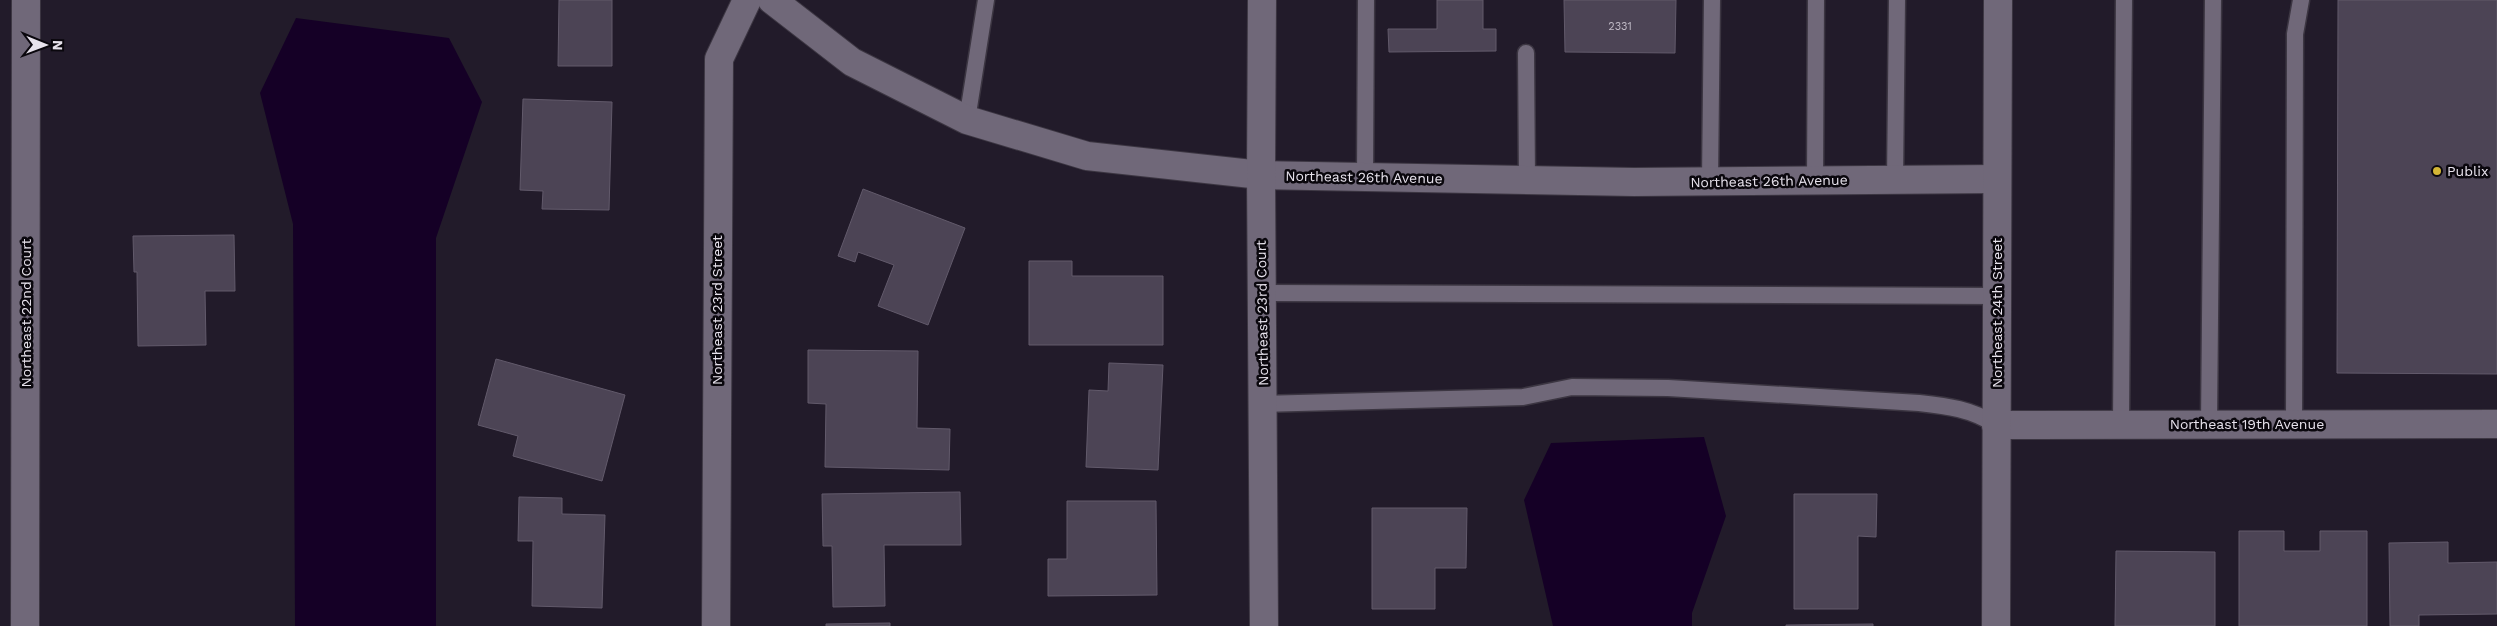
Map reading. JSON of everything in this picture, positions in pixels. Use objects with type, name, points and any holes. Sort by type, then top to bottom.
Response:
[{"type":"street","name":"Northeast 22nd Court","points":[[25,626],[26,0]]},
{"type":"street","name":"Northeast 23rd Street","points":[[716,626],[719,59],[747,0]]},
{"type":"street","name":"Northeast 26th Avenue","points":[[772,0],[852,62],[967,120],[1086,156],[1260,175],[1710,181],[1997,179]]},
{"type":"street","name":"Northeast 23rd Court","points":[[1262,0],[1260,175],[1264,626]]},
{"type":"street","name":"Northeast 24th Street","points":[[1996,626],[1998,0]]},
{"type":"street","name":"Northeast 19th Avenue","points":[[1996,425],[2497,424]]},
{"type":"lane","points":[[967,120],[986,0]]},
{"type":"lane","points":[[1365,177],[1366,0]]},
{"type":"lane","points":[[1710,181],[1712,0]]},
{"type":"lane","points":[[1815,180],[1816,0]]},
{"type":"lane","points":[[1895,180],[1897,0]]},
{"type":"lane","points":[[2121,425],[2124,0]]},
{"type":"lane","points":[[2209,424],[2213,0]]},
{"type":"lane","points":[[2294,424],[2295,34],[2301,0]]},
{"type":"lane","points":[[1526,53],[1527,180]]},
{"type":"lane","points":[[1262,293],[1997,296]]},
{"type":"lane","points":[[1262,404],[1523,397],[1572,387],[1668,388],[1919,403],[1955,407],[1980,415],[1996,425]]},
{"type":"shaded area","points":[[296,18],[449,38],[482,102],[436,238],[436,626],[295,626],[293,224],[260,93]]},
{"type":"shaded area","points":[[1704,437],[1726,516],[1692,613],[1692,626],[1553,626],[1524,500],[1551,443]]},
{"type":"building","points":[[559,0],[612,0],[612,66],[558,66]]},
{"type":"building","points":[[1437,0],[1483,0],[1483,29],[1496,29],[1496,51],[1389,52],[1388,29],[1437,29]]},
{"type":"building","points":[[1564,0],[1676,0],[1675,53],[1565,52]]},
{"type":"building","points":[[2338,0],[2497,0],[2497,374],[2337,373]]},
{"type":"building","points":[[523,99],[612,102],[609,210],[542,209],[543,191],[520,190]]},
{"type":"building","points":[[863,189],[965,228],[928,325],[878,306],[894,265],[858,252],[855,262],[838,256]]},
{"type":"building","points":[[234,235],[235,291],[205,291],[206,345],[138,346],[137,272],[134,272],[133,236]]},
{"type":"building","points":[[1029,261],[1072,261],[1072,276],[1163,276],[1163,345],[1029,345]]},
{"type":"building","points":[[808,350],[918,351],[917,428],[950,429],[949,470],[825,467],[826,404],[808,403]]},
{"type":"building","points":[[496,359],[625,395],[602,481],[513,456],[518,436],[478,425]]},
{"type":"building","points":[[1109,363],[1163,365],[1158,470],[1086,467],[1089,390],[1108,391]]},
{"type":"building","points":[[960,492],[961,545],[884,545],[885,606],[833,607],[832,546],[823,546],[822,494]]},
{"type":"building","points":[[1794,494],[1877,494],[1876,537],[1858,536],[1858,609],[1794,609]]},
{"type":"building","points":[[519,497],[562,498],[562,514],[605,515],[602,608],[532,606],[533,541],[518,541]]},
{"type":"building","points":[[1067,501],[1156,501],[1157,595],[1048,596],[1048,559],[1067,559]]},
{"type":"building","points":[[1372,508],[1467,508],[1466,568],[1435,568],[1435,609],[1372,609]]},
{"type":"building","points":[[2239,531],[2284,531],[2284,551],[2320,551],[2320,531],[2367,531],[2367,626],[2239,626]]},
{"type":"building","points":[[2448,542],[2448,563],[2497,562],[2497,614],[2419,615],[2419,626],[2390,626],[2389,543]]},
{"type":"building","points":[[2116,551],[2215,552],[2215,626],[2115,626]]},
{"type":"building","points":[[890,623],[890,626],[826,626],[826,624]]},
{"type":"building","points":[[1873,624],[1873,626],[1786,626],[1786,625]]},
{"type":"place","name":"Publix","points":[[2437,171]]}]
